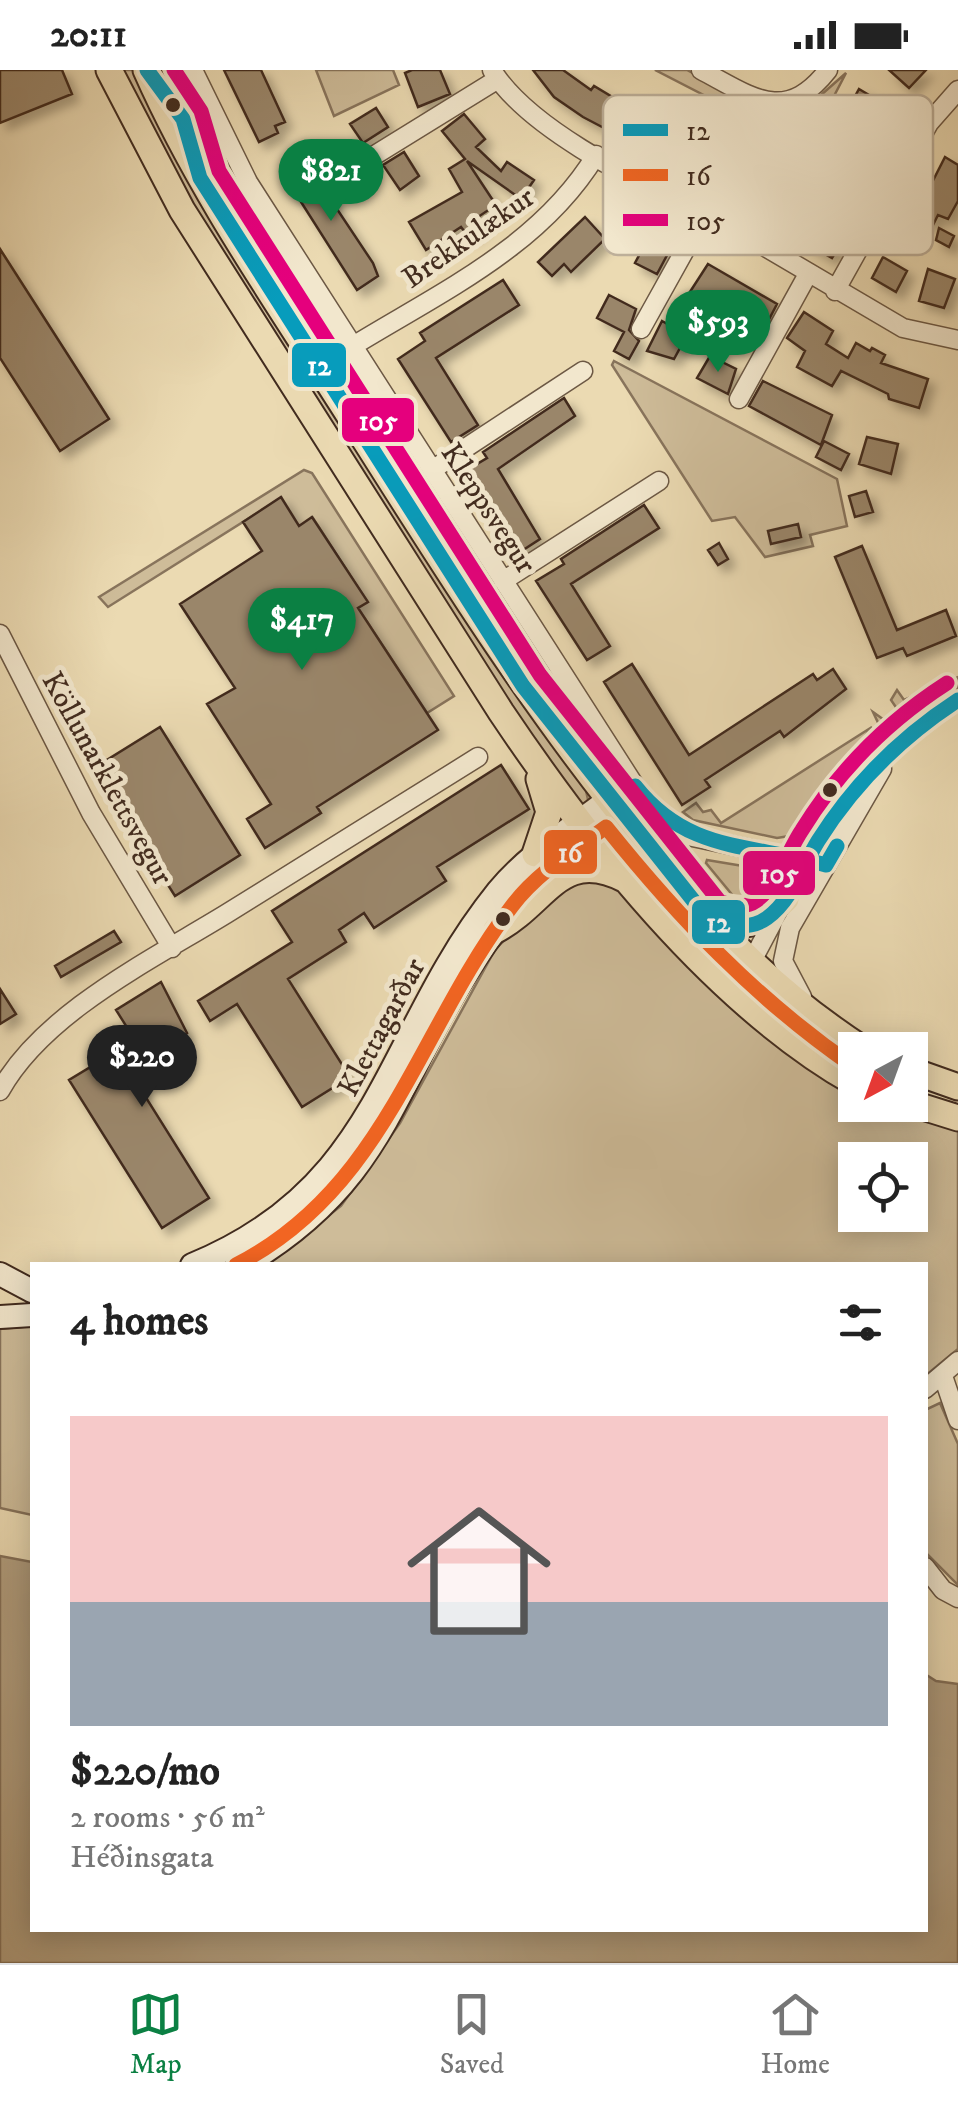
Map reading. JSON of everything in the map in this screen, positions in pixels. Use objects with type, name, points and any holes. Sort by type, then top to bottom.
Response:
[{"type":"main road","points":[[109,70],[191,225],[524,747],[710,973],[748,1010],[806,1055],[838,1073]]},
{"type":"main road","points":[[146,70],[200,178],[524,686],[615,807],[708,919],[750,965],[838,1033]]},
{"type":"main road","points":[[524,747],[547,796],[549,812],[535,854]]},
{"type":"main road","name":"Klettagarðar","points":[[248,1262],[320,1212],[364,1161],[388,1124],[474,960],[543,874],[588,828],[615,807]]},
{"type":"main road","name":"Klettagarðar","points":[[199,1262],[275,1220],[329,1172],[369,1114],[468,933],[496,893],[535,854],[588,828]]},
{"type":"main road","points":[[496,930],[520,916],[562,875],[603,868],[633,884]]},
{"type":"main road","points":[[708,919],[736,927],[754,926],[786,898]]},
{"type":"main road","points":[[748,1010],[745,985],[750,965]]},
{"type":"main road","points":[[928,1076],[958,1086]]},
{"type":"main road","points":[[928,1109],[958,1118]]},
{"type":"main road","points":[[0,1274],[30,1291]]},
{"type":"main road","points":[[0,1294],[30,1292]]},
{"type":"main road","points":[[0,1317],[30,1315]]},
{"type":"street","name":"Kleppsvegur","points":[[192,70],[248,182],[662,823],[691,837],[826,865]]},
{"type":"street","points":[[702,70],[753,95]]},
{"type":"street","points":[[804,95],[828,70]]},
{"type":"street","points":[[375,155],[495,75],[537,119],[603,159]]},
{"type":"street","points":[[933,118],[958,90]]},
{"type":"street","name":"Brekkulækur","points":[[353,346],[524,238],[574,192],[596,155]]},
{"type":"street","points":[[640,329],[682,255]]},
{"type":"street","points":[[778,255],[903,328],[958,340]]},
{"type":"street","points":[[834,291],[854,255]]},
{"type":"street","points":[[738,399],[808,274]]},
{"type":"street","points":[[432,470],[584,371]]},
{"type":"street","points":[[503,580],[659,481]]},
{"type":"street","name":"Köllunarklettsvegur","points":[[0,634],[91,813],[172,948]]},
{"type":"street","points":[[750,965],[807,858],[858,782],[900,743],[958,700]]},
{"type":"street","points":[[833,1030],[797,992],[782,961],[790,928],[900,743]]},
{"type":"street","points":[[0,1090],[28,1048],[172,948],[478,757]]},
{"type":"street","points":[[928,1387],[958,1361]]},
{"type":"street","points":[[943,1376],[958,1420]]},
{"type":"street","points":[[928,1572],[943,1590],[958,1598]]},
{"type":"shaded area","points":[[119,70],[136,70],[584,782],[589,804],[582,807],[538,751],[207,235]]},
{"type":"shaded area","points":[[316,70],[393,70],[399,85],[334,116]]},
{"type":"shaded area","points":[[655,70],[687,70],[734,95],[704,95]]},
{"type":"shaded area","points":[[846,73],[835,95],[821,95]]},
{"type":"shaded area","points":[[614,361],[837,479],[847,526],[810,535],[813,546],[765,557],[735,517],[712,521],[612,365]]},
{"type":"shaded area","points":[[304,470],[312,473],[454,696],[427,713],[358,608],[367,602],[313,518],[285,535],[281,498],[108,607],[99,597]]},
{"type":"shaded area","points":[[958,677],[958,688],[915,719],[904,719],[891,700],[897,690],[904,700]]},
{"type":"shaded area","points":[[873,712],[887,722],[892,737],[861,758],[881,729]]},
{"type":"shaded area","points":[[872,727],[789,836],[777,838],[693,820],[683,812],[696,803],[703,812],[711,810],[721,823]]},
{"type":"shaded area","points":[[707,860],[761,869],[744,909],[706,863]]},
{"type":"shaded area","points":[[774,863],[784,870],[782,885],[774,897],[749,915]]},
{"type":"shaded area","points":[[603,876],[838,1076],[838,1122],[928,1119],[958,1131],[958,1349],[928,1374],[928,1262],[269,1262],[341,1206],[400,1123],[496,948],[566,884]]},
{"type":"shaded area","points":[[679,919],[722,949],[742,970],[739,986]]},
{"type":"shaded area","points":[[30,1326],[30,1515],[0,1508],[0,1329]]},
{"type":"shaded area","points":[[940,1403],[958,1444],[958,1585],[928,1555],[928,1409]]},
{"type":"shaded area","points":[[0,1556],[30,1562],[30,1932],[928,1932],[928,1676],[958,1684],[958,1963],[0,1963]]},
{"type":"building","points":[[0,70],[62,70],[72,94],[0,123]]},
{"type":"building","points":[[224,70],[261,70],[285,122],[275,126],[278,133],[259,142]]},
{"type":"building","points":[[440,70],[450,94],[418,107],[405,73]]},
{"type":"building","points":[[533,70],[563,70],[591,90],[594,86],[609,95],[603,95],[603,127],[583,117],[554,97]]},
{"type":"building","points":[[889,70],[926,70],[909,88]]},
{"type":"building","points":[[376,108],[388,127],[363,143],[350,124]]},
{"type":"building","points":[[464,114],[485,139],[476,147],[501,171],[507,162],[534,180],[521,199],[467,161],[496,205],[475,219],[481,227],[468,236],[461,227],[426,250],[409,222],[462,192],[449,169],[465,159],[442,131]]},
{"type":"building","points":[[404,152],[419,176],[400,190],[383,165]]},
{"type":"building","points":[[945,157],[958,165],[958,201],[948,219],[938,215],[933,225],[933,181]]},
{"type":"building","points":[[303,158],[373,263],[378,276],[357,290],[282,172]]},
{"type":"building","points":[[585,217],[603,237],[571,272],[564,264],[552,276],[538,262]]},
{"type":"building","points":[[939,228],[954,236],[949,247],[936,240]]},
{"type":"building","points":[[0,249],[109,419],[60,451],[0,358]]},
{"type":"building","points":[[639,255],[667,255],[657,274],[635,263]]},
{"type":"building","points":[[883,257],[907,271],[896,292],[872,278]]},
{"type":"building","points":[[708,264],[777,304],[765,327],[745,316],[735,334],[719,326],[727,311],[701,298],[698,304],[686,298]]},
{"type":"building","points":[[928,269],[955,279],[944,308],[919,301]]},
{"type":"building","points":[[503,280],[519,305],[436,358],[478,425],[451,442],[398,359],[425,341],[420,333]]},
{"type":"building","points":[[609,295],[636,309],[629,330],[639,341],[629,359],[614,351],[624,332],[597,318]]},
{"type":"building","points":[[804,312],[833,331],[826,344],[848,358],[856,343],[885,355],[881,363],[928,379],[919,408],[889,399],[888,394],[841,371],[832,386],[797,367],[805,351],[787,338]]},
{"type":"building","points":[[662,321],[687,335],[674,359],[647,351]]},
{"type":"building","points":[[710,356],[736,369],[728,394],[697,378]]},
{"type":"building","points":[[763,381],[832,415],[821,445],[749,406]]},
{"type":"building","points":[[564,398],[575,416],[498,469],[540,539],[520,552],[467,470],[487,458],[483,452]]},
{"type":"building","points":[[867,437],[898,444],[891,474],[859,464]]},
{"type":"building","points":[[824,441],[849,454],[841,470],[816,457]]},
{"type":"building","points":[[866,491],[873,512],[855,517],[849,496]]},
{"type":"building","points":[[281,497],[299,526],[312,517],[368,602],[358,608],[438,730],[317,807],[321,813],[265,848],[247,819],[271,804],[207,704],[235,688],[180,604],[262,551],[243,522]]},
{"type":"building","points":[[644,505],[659,528],[571,584],[610,646],[587,660],[536,581],[564,564],[561,559]]},
{"type":"building","points":[[798,524],[801,537],[771,544],[768,531]]},
{"type":"building","points":[[719,543],[728,559],[718,565],[708,550]]},
{"type":"building","points":[[862,546],[897,630],[946,610],[956,636],[907,656],[903,648],[877,658],[835,557]]},
{"type":"building","points":[[632,664],[689,755],[813,674],[817,680],[833,669],[846,689],[784,737],[780,731],[705,780],[710,787],[682,805],[604,682]]},
{"type":"building","points":[[160,727],[240,855],[175,896],[94,768]]},
{"type":"building","points":[[501,765],[529,809],[437,867],[446,881],[374,928],[364,913],[339,930],[346,942],[288,979],[350,1077],[302,1107],[237,1004],[210,1021],[198,1001],[292,942],[272,911]]},
{"type":"building","points":[[114,931],[121,942],[61,977],[55,966]]},
{"type":"building","points":[[161,982],[187,1033],[128,1069],[209,1198],[162,1228],[69,1080],[135,1040],[116,1010]]},
{"type":"building","points":[[0,989],[16,1014],[0,1024]]},
{"type":"transit line","name":"12","points":[[147,70],[183,119],[200,178],[523,686],[708,919],[746,926],[776,911],[832,820],[863,781],[898,746],[958,700]]},
{"type":"transit line","name":"105","points":[[174,70],[201,111],[219,171],[540,675],[720,902],[747,905],[764,894],[816,808],[849,767],[885,730],[947,683]]},
{"type":"transit line","name":"12","points":[[635,786],[677,824],[722,843],[826,865],[837,846]]},
{"type":"transit line","name":"16","points":[[241,1262],[287,1233],[329,1194],[395,1104],[479,954],[512,906],[544,873],[606,827],[720,956],[838,1055]]}]
